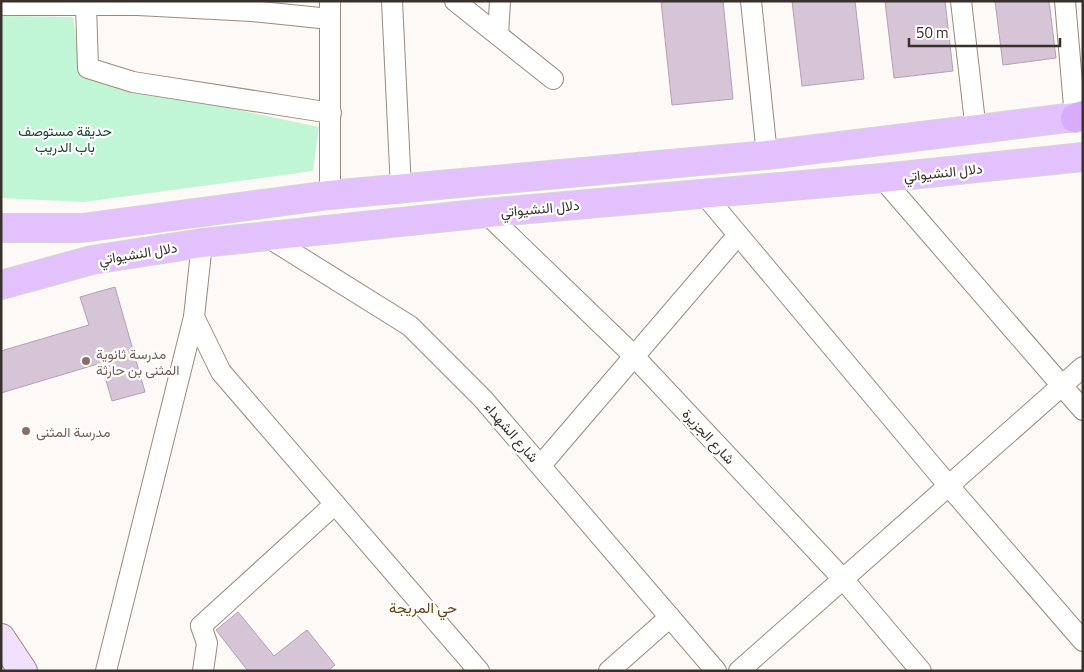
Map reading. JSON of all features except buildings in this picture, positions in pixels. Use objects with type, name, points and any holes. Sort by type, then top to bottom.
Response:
[{"type":"main road","points":[[1,228],[82,228],[330,195],[767,155],[976,131],[1080,116]]},
{"type":"main road","name":"دلال النشيواتي","points":[[1,285],[92,260],[202,243],[269,238],[486,213],[882,178],[1083,157]]},
{"type":"main road","points":[[1,638],[23,671]]},
{"type":"street","points":[[392,1],[401,189]]},
{"type":"street","points":[[455,1],[554,79]]},
{"type":"street","points":[[498,35],[500,1]]},
{"type":"street","points":[[751,1],[767,155]]},
{"type":"street","points":[[961,1],[976,131]]},
{"type":"street","points":[[1065,1],[1080,116]]},
{"type":"street","points":[[1,5],[126,3],[252,11],[330,10],[330,195]]},
{"type":"street","points":[[86,5],[88,68],[133,82],[331,113]]},
{"type":"street","points":[[882,178],[1083,410]]},
{"type":"street","points":[[704,194],[948,486],[1083,641]]},
{"type":"street","name":"شارع الجزيرة","points":[[486,213],[636,357],[843,579],[921,671]]},
{"type":"street","points":[[541,465],[636,357],[738,235]]},
{"type":"street","name":"شارع الشهداء","points":[[269,238],[410,326],[483,399],[716,671]]},
{"type":"street","points":[[106,671],[194,317],[202,243]]},
{"type":"street","points":[[194,317],[221,372],[479,671]]},
{"type":"street","points":[[738,671],[1083,367]]},
{"type":"street","points":[[203,671],[207,643],[201,626],[335,504]]},
{"type":"street","points":[[609,671],[670,617]]},
{"type":"green space","name":"حديقة مستوصف باب الدريب","points":[[1,16],[73,17],[81,77],[319,127],[313,171],[84,202],[1,198]]},
{"type":"place","name":"مدرسة ثانوية المثنى بن حارثة","points":[[86,361]]},
{"type":"place","name":"مدرسة المثنى","points":[[26,431]]},
{"type":"district","name":"حي المريجة","points":[[423,607]]}]
